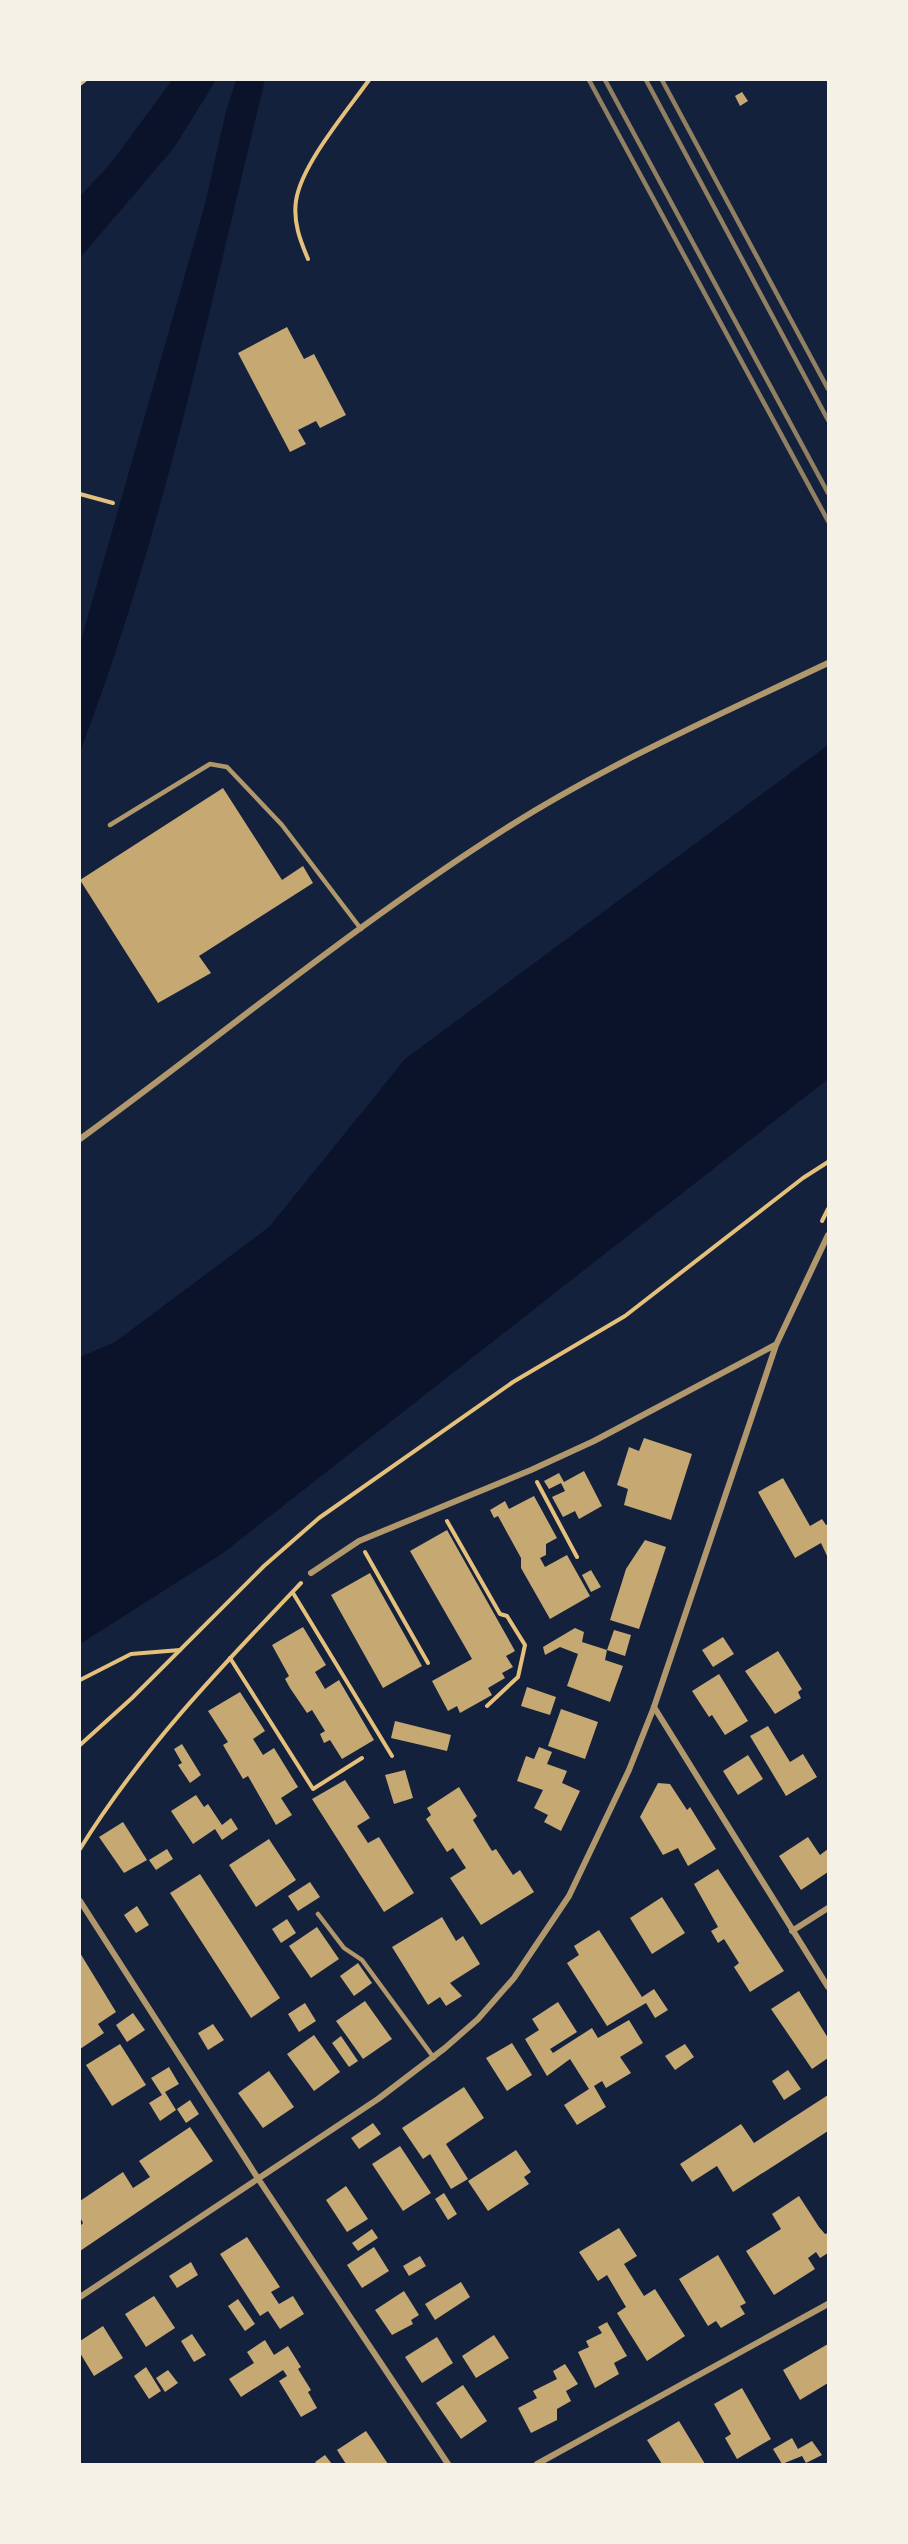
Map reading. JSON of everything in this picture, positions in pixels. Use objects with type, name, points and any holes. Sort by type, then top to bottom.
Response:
[{"type":"street","points":[[80,1139],[361,929],[505,829],[583,783],[828,663]]},
{"type":"street","points":[[80,2297],[259,2180],[434,2058],[478,2019],[514,1978],[569,1896],[629,1770],[654,1707],[776,1345],[828,1238]]},
{"type":"street","points":[[311,1573],[359,1541],[531,1470],[594,1441],[776,1345]]},
{"type":"street","points":[[654,1707],[828,1988]]},
{"type":"street","points":[[80,1901],[259,2180],[448,2464]]},
{"type":"street","points":[[792,1931],[828,1908]]},
{"type":"street","points":[[537,2464],[828,2304]]},
{"type":"lane","points":[[110,825],[210,764],[227,767],[282,825],[361,929]]},
{"type":"lane","points":[[318,1914],[344,1948],[362,1960],[434,2058]]},
{"type":"path","points":[[80,84],[85,80]]},
{"type":"path","points":[[308,259],[295,223],[300,186],[308,168],[369,80]]},
{"type":"path","points":[[80,494],[113,503]]},
{"type":"path","points":[[80,1745],[181,1650],[264,1566],[319,1518],[513,1382],[625,1316],[803,1178],[828,1162]]},
{"type":"path","points":[[531,1470],[578,1557]]},
{"type":"path","points":[[440,1507],[500,1614],[507,1616],[525,1645],[518,1677],[487,1706]]},
{"type":"path","points":[[359,1541],[428,1664]]},
{"type":"path","points":[[80,1849],[110,1799],[184,1708],[311,1573]]},
{"type":"path","points":[[292,1593],[392,1755]]},
{"type":"path","points":[[80,1680],[131,1654],[181,1650]]},
{"type":"path","points":[[230,1658],[313,1789],[362,1758]]},
{"type":"water","points":[[172,80],[216,80],[174,148],[80,258],[80,196],[111,163]]},
{"type":"water","points":[[236,80],[265,80],[161,503],[110,670],[80,752],[80,644],[205,204],[226,111]]},
{"type":"water","points":[[828,745],[828,1079],[223,1553],[80,1644],[80,1357],[115,1342],[269,1227],[405,1059]]},
{"type":"building","points":[[742,92],[748,101],[740,106],[735,96]]},
{"type":"building","points":[[287,327],[304,359],[314,354],[346,415],[320,428],[316,421],[298,430],[306,444],[290,452],[238,353]]},
{"type":"building","points":[[223,788],[282,880],[303,866],[313,883],[199,956],[211,973],[158,1003],[80,880]]},
{"type":"building","points":[[644,1438],[692,1454],[671,1520],[624,1505],[628,1489],[617,1485],[629,1447],[639,1451]]},
{"type":"building","points":[[584,1471],[602,1506],[579,1519],[575,1511],[563,1517],[552,1497],[565,1491],[561,1483],[549,1489],[544,1481],[559,1473],[564,1482]]},
{"type":"building","points":[[783,1478],[810,1526],[822,1519],[826,1525],[828,1524],[828,1558],[821,1543],[795,1558],[758,1492]]},
{"type":"building","points":[[534,1496],[557,1538],[546,1544],[546,1555],[540,1558],[545,1567],[567,1555],[590,1596],[550,1619],[521,1568],[521,1558],[498,1516],[494,1518],[490,1510],[505,1501],[509,1509]]},
{"type":"building","points":[[447,1530],[515,1651],[506,1656],[513,1667],[502,1673],[505,1678],[488,1688],[492,1695],[460,1713],[457,1706],[448,1711],[432,1681],[472,1659],[410,1551]]},
{"type":"building","points":[[645,1540],[666,1547],[639,1629],[610,1620],[626,1569]]},
{"type":"building","points":[[591,1570],[601,1587],[591,1592],[582,1575]]},
{"type":"building","points":[[370,1573],[422,1666],[383,1688],[331,1595]]},
{"type":"building","points":[[303,1627],[326,1665],[315,1672],[325,1689],[339,1680],[374,1740],[342,1759],[330,1740],[324,1743],[320,1734],[325,1731],[312,1710],[307,1713],[290,1688],[285,1679],[289,1676],[272,1645]]},
{"type":"building","points":[[575,1628],[584,1632],[582,1642],[607,1650],[605,1660],[623,1666],[610,1702],[567,1686],[578,1654],[560,1647],[545,1655],[543,1647]]},
{"type":"building","points":[[614,1630],[631,1635],[625,1656],[607,1650]]},
{"type":"building","points":[[723,1637],[734,1654],[713,1667],[702,1650]]},
{"type":"building","points":[[778,1651],[802,1689],[798,1692],[801,1698],[775,1714],[745,1671]]},
{"type":"building","points":[[719,1674],[748,1721],[725,1735],[712,1715],[709,1717],[692,1691]]},
{"type":"building","points":[[527,1687],[556,1697],[550,1715],[521,1706]]},
{"type":"building","points":[[240,1692],[265,1731],[253,1739],[263,1755],[274,1748],[298,1787],[281,1798],[292,1815],[276,1825],[248,1776],[243,1779],[223,1745],[228,1742],[208,1711]]},
{"type":"building","points":[[561,1709],[598,1722],[585,1759],[548,1746]]},
{"type":"building","points":[[395,1721],[451,1735],[447,1751],[391,1738]]},
{"type":"building","points":[[768,1726],[790,1762],[803,1754],[817,1777],[786,1796],[750,1736]]},
{"type":"building","points":[[182,1744],[201,1775],[190,1783],[178,1765],[182,1763],[174,1749]]},
{"type":"building","points":[[539,1747],[552,1752],[547,1764],[567,1771],[562,1783],[580,1791],[561,1831],[544,1822],[548,1815],[534,1808],[543,1790],[517,1781],[526,1756],[534,1759]]},
{"type":"building","points":[[748,1755],[763,1779],[738,1795],[723,1771]]},
{"type":"building","points":[[405,1770],[413,1798],[394,1804],[385,1775]]},
{"type":"building","points":[[345,1780],[370,1818],[357,1826],[368,1843],[379,1837],[414,1893],[384,1912],[312,1799]]},
{"type":"building","points":[[658,1783],[670,1784],[687,1810],[690,1807],[716,1849],[688,1866],[678,1848],[663,1855],[640,1817]]},
{"type":"building","points":[[459,1787],[477,1816],[473,1820],[492,1851],[496,1849],[513,1875],[520,1870],[534,1892],[481,1925],[450,1878],[466,1868],[453,1848],[447,1852],[426,1819],[431,1815],[427,1808]]},
{"type":"building","points":[[196,1795],[204,1807],[208,1804],[222,1825],[231,1818],[238,1829],[222,1840],[215,1829],[193,1844],[171,1811]]},
{"type":"building","points":[[123,1822],[147,1860],[124,1873],[99,1837]]},
{"type":"building","points":[[808,1837],[820,1855],[828,1849],[828,1872],[801,1890],[779,1856]]},
{"type":"building","points":[[269,1839],[296,1880],[256,1907],[229,1865]]},
{"type":"building","points":[[167,1849],[173,1859],[156,1870],[149,1860]]},
{"type":"building","points":[[718,1869],[784,1971],[750,1992],[734,1967],[739,1963],[724,1939],[718,1943],[711,1931],[718,1927],[694,1884]]},
{"type":"building","points":[[200,1874],[280,1998],[251,2018],[170,1893]]},
{"type":"building","points":[[310,1882],[320,1897],[298,1911],[288,1896]]},
{"type":"building","points":[[662,1897],[685,1933],[652,1954],[630,1918]]},
{"type":"building","points":[[137,1906],[149,1925],[136,1933],[124,1915]]},
{"type":"building","points":[[442,1917],[456,1941],[463,1936],[480,1964],[450,1983],[462,1996],[446,2006],[440,1997],[428,2005],[392,1947]]},
{"type":"building","points":[[287,1919],[296,1933],[281,1943],[272,1929]]},
{"type":"building","points":[[317,1927],[339,1959],[311,1978],[289,1946]]},
{"type":"building","points":[[599,1930],[642,1997],[654,1989],[668,2010],[655,2018],[646,2003],[607,2026],[567,1963],[579,1955],[574,1946]]},
{"type":"building","points":[[80,1953],[116,2012],[98,2024],[104,2033],[80,2049]]},
{"type":"building","points":[[358,1963],[372,1983],[354,1996],[340,1976]]},
{"type":"building","points":[[799,1991],[828,2038],[828,2058],[812,2069],[771,2009]]},
{"type":"building","points":[[365,2001],[392,2039],[363,2059],[336,2021]]},
{"type":"building","points":[[558,2002],[577,2032],[550,2049],[553,2053],[592,2028],[598,2038],[629,2020],[643,2043],[620,2057],[631,2073],[606,2088],[602,2081],[594,2086],[606,2107],[577,2125],[564,2105],[589,2089],[570,2059],[547,2076],[525,2039],[539,2030],[532,2019]]},
{"type":"building","points":[[305,2003],[316,2021],[299,2032],[288,2014]]},
{"type":"building","points":[[133,2013],[145,2030],[127,2042],[116,2025]]},
{"type":"building","points":[[213,2024],[224,2040],[208,2050],[198,2033]]},
{"type":"building","points":[[314,2035],[340,2072],[314,2091],[287,2054]]},
{"type":"building","points":[[341,2036],[358,2061],[349,2067],[332,2043]]},
{"type":"building","points":[[512,2043],[532,2075],[507,2091],[486,2058]]},
{"type":"building","points":[[120,2044],[146,2085],[112,2106],[86,2065]]},
{"type":"building","points":[[685,2044],[694,2057],[675,2070],[665,2056]]},
{"type":"building","points":[[169,2067],[179,2084],[165,2092],[176,2110],[160,2121],[149,2103],[162,2095],[151,2078]]},
{"type":"building","points":[[788,2070],[801,2089],[784,2100],[772,2081]]},
{"type":"building","points":[[269,2071],[294,2107],[263,2128],[238,2093]]},
{"type":"building","points":[[464,2087],[484,2118],[446,2144],[468,2179],[451,2189],[430,2154],[423,2159],[402,2128]]},
{"type":"building","points":[[828,2095],[828,2131],[733,2192],[717,2166],[692,2182],[680,2164],[741,2124],[754,2143]]},
{"type":"building","points":[[190,2100],[199,2114],[186,2123],[177,2109]]},
{"type":"building","points":[[373,2123],[381,2134],[359,2149],[351,2138]]},
{"type":"building","points":[[190,2127],[213,2161],[80,2251],[80,2226],[83,2223],[80,2217],[80,2201],[123,2172],[133,2188],[150,2177],[139,2161]]},
{"type":"building","points":[[400,2146],[431,2193],[403,2211],[372,2164]]},
{"type":"building","points":[[516,2150],[531,2172],[524,2177],[529,2184],[488,2211],[468,2181]]},
{"type":"building","points":[[346,2186],[368,2219],[347,2232],[326,2200]]},
{"type":"building","points":[[444,2193],[457,2214],[448,2220],[435,2199]]},
{"type":"building","points":[[799,2196],[819,2227],[825,2234],[828,2233],[828,2253],[820,2258],[816,2252],[808,2258],[815,2269],[774,2295],[746,2251],[781,2229],[772,2214]]},
{"type":"building","points":[[619,2228],[637,2256],[624,2264],[644,2296],[655,2289],[685,2336],[647,2361],[617,2313],[626,2307],[607,2275],[598,2281],[579,2252]]},
{"type":"building","points":[[372,2229],[378,2238],[358,2251],[352,2243]]},
{"type":"building","points":[[247,2237],[280,2287],[271,2292],[279,2304],[293,2296],[304,2314],[280,2329],[268,2311],[260,2316],[220,2254]]},
{"type":"building","points":[[374,2247],[389,2271],[362,2288],[347,2265]]},
{"type":"building","points":[[718,2255],[746,2303],[740,2306],[745,2314],[721,2328],[716,2321],[708,2326],[679,2279]]},
{"type":"building","points":[[420,2256],[426,2266],[409,2276],[403,2266]]},
{"type":"building","points":[[191,2262],[198,2275],[177,2288],[169,2276]]},
{"type":"building","points":[[461,2282],[470,2297],[435,2320],[425,2304]]},
{"type":"building","points":[[404,2291],[419,2315],[411,2320],[413,2324],[392,2335],[375,2310]]},
{"type":"building","points":[[154,2296],[175,2328],[146,2347],[125,2314]]},
{"type":"building","points":[[238,2299],[255,2324],[245,2331],[228,2306]]},
{"type":"building","points":[[607,2322],[627,2356],[614,2363],[619,2374],[595,2388],[578,2352],[589,2347],[586,2341],[602,2333],[598,2327]]},
{"type":"building","points":[[103,2326],[123,2358],[94,2376],[80,2353],[80,2341]]},
{"type":"building","points":[[192,2334],[206,2355],[194,2362],[181,2341]]},
{"type":"building","points":[[494,2335],[509,2358],[476,2378],[462,2356]]},
{"type":"building","points":[[437,2337],[453,2363],[422,2383],[405,2357]]},
{"type":"building","points":[[265,2340],[274,2355],[288,2346],[301,2367],[298,2369],[311,2390],[308,2392],[317,2408],[301,2417],[279,2381],[287,2376],[283,2370],[241,2397],[229,2379],[254,2363],[247,2352]]},
{"type":"building","points":[[828,2344],[828,2383],[800,2400],[783,2370]]},
{"type":"building","points":[[565,2364],[578,2384],[566,2391],[571,2401],[557,2409],[557,2420],[531,2433],[518,2408],[537,2398],[533,2391],[557,2379],[553,2371]]},
{"type":"building","points":[[146,2367],[161,2391],[149,2399],[134,2376]]},
{"type":"building","points":[[168,2370],[178,2383],[165,2392],[156,2378]]},
{"type":"building","points":[[463,2385],[487,2421],[461,2439],[436,2403]]},
{"type":"building","points":[[742,2388],[771,2439],[737,2459],[725,2438],[731,2434],[714,2404]]},
{"type":"building","points":[[679,2421],[705,2464],[662,2464],[647,2440]]},
{"type":"building","points":[[366,2431],[388,2464],[346,2464],[337,2450]]},
{"type":"building","points":[[792,2438],[798,2449],[812,2441],[822,2455],[806,2463],[802,2456],[782,2464],[773,2449]]},
{"type":"building","points":[[325,2455],[332,2464],[315,2462]]},
{"type":"railway","points":[[589,80],[828,521]]},
{"type":"railway","points":[[605,80],[828,493]]},
{"type":"railway","points":[[646,80],[828,420]]},
{"type":"railway","points":[[662,80],[828,389]]}]
